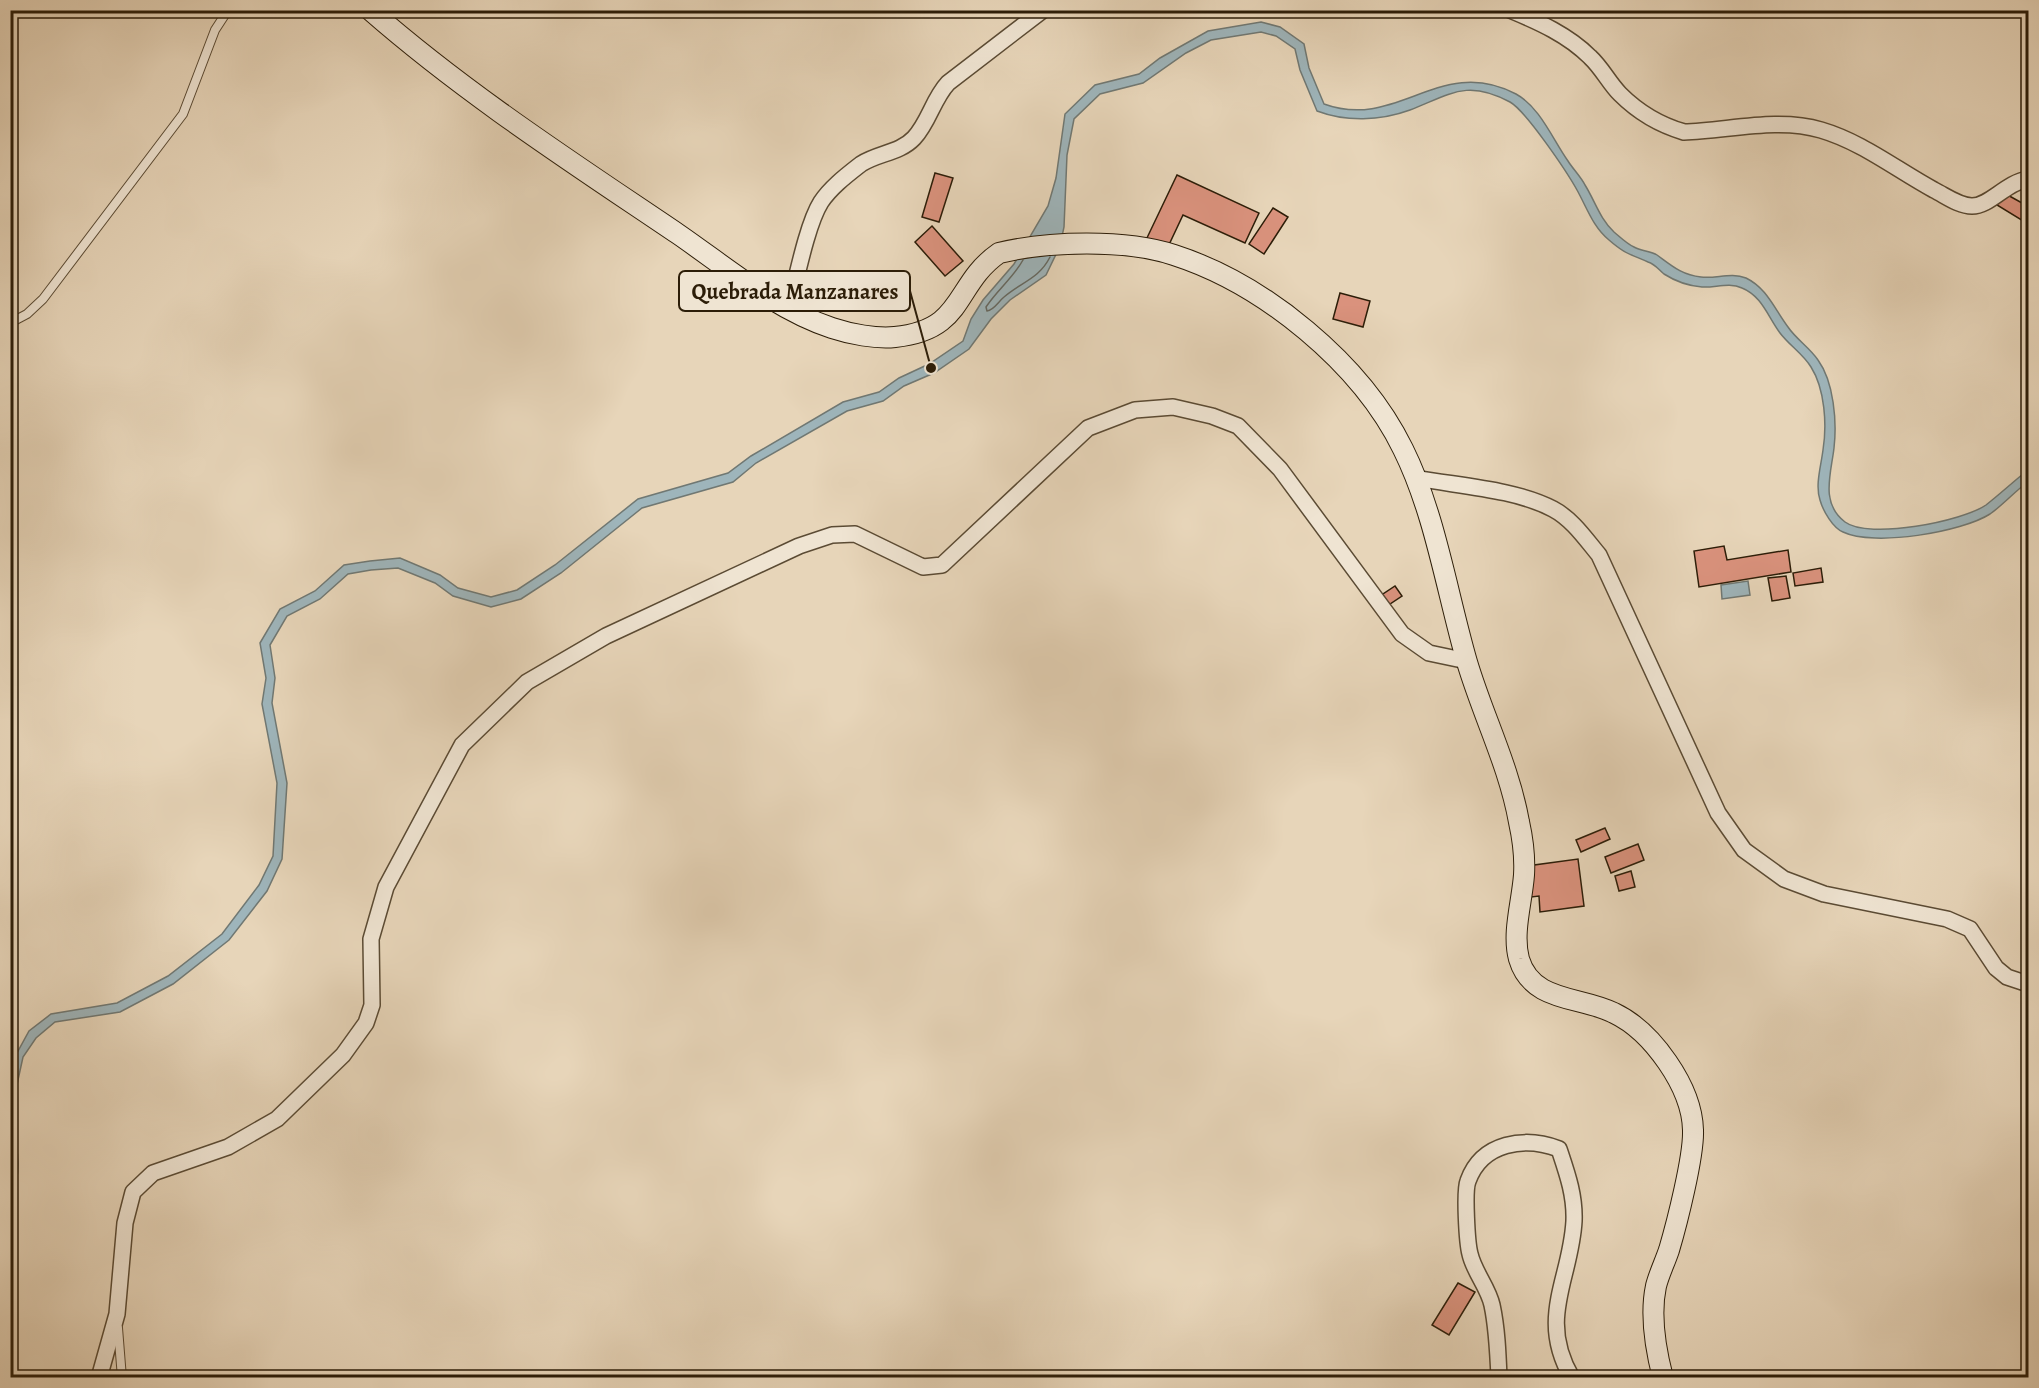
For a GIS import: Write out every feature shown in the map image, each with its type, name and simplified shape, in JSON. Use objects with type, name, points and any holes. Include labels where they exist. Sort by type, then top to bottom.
[{"type":"street","points":[[370,10],[519,127],[789,308],[832,328],[894,338],[918,333],[936,326],[950,315],[984,264],[999,253],[1108,242],[1173,255],[1264,298],[1309,332],[1354,376],[1402,446],[1416,478],[1467,662],[1484,713],[1502,752],[1515,798],[1523,841],[1524,870],[1517,929],[1520,960],[1530,979],[1543,992],[1615,1013],[1637,1028],[1666,1060],[1682,1087],[1693,1129],[1670,1247],[1655,1288],[1656,1335],[1663,1377]]},
{"type":"street","points":[[789,308],[812,224],[821,202],[841,179],[864,162],[903,147],[915,138],[939,93],[948,83],[1043,10]]},
{"type":"street","points":[[1510,10],[1545,25],[1590,57],[1619,93],[1634,106],[1669,128],[1684,132],[1791,125],[1820,129],[1855,143],[1929,187],[1970,206],[1983,205],[2015,181],[2028,179]]},
{"type":"street","points":[[99,1377],[117,1314],[125,1223],[133,1192],[153,1173],[228,1147],[277,1119],[343,1055],[366,1023],[372,1005],[371,939],[386,887],[462,745],[527,682],[606,636],[799,546],[832,535],[855,534],[923,567],[942,566],[1088,428],[1135,410],[1173,407],[1212,416],[1238,426],[1280,469],[1402,634],[1429,653],[1467,662]]},
{"type":"street","points":[[1416,478],[1526,498],[1554,509],[1578,528],[1599,555],[1718,813],[1744,850],[1784,879],[1824,894],[1947,919],[1970,929],[1996,968],[2007,977],[2028,984]]},
{"type":"street","points":[[1499,1377],[1491,1301],[1469,1253],[1467,1182],[1484,1155],[1507,1144],[1527,1141],[1542,1142],[1559,1149],[1573,1192],[1574,1222],[1556,1304],[1560,1356],[1572,1377]]},
{"type":"lane","points":[[10,323],[27,314],[43,299],[183,114],[215,30],[228,10]]},
{"type":"lane","points":[[117,1314],[122,1377]]},
{"type":"water","points":[[1261,22],[1280,27],[1304,44],[1309,68],[1324,104],[1350,110],[1375,108],[1464,82],[1489,84],[1516,94],[1539,115],[1583,182],[1605,221],[1629,244],[1655,254],[1694,276],[1740,276],[1760,287],[1791,331],[1818,360],[1828,379],[1835,426],[1830,497],[1832,506],[1845,522],[1857,527],[1894,529],[1938,522],[1958,517],[1986,505],[2028,470],[2028,482],[1990,514],[1960,527],[1896,538],[1857,536],[1843,532],[1829,519],[1821,504],[1818,488],[1824,440],[1824,407],[1816,376],[1808,362],[1784,337],[1760,302],[1749,292],[1732,285],[1702,287],[1682,283],[1664,274],[1650,263],[1624,251],[1603,235],[1594,223],[1572,181],[1546,143],[1526,117],[1510,102],[1482,91],[1470,90],[1448,94],[1399,114],[1363,119],[1328,115],[1317,111],[1300,70],[1295,49],[1276,36],[1261,32],[1211,40],[1186,53],[1143,83],[1100,94],[1074,119],[1067,155],[1064,227],[1060,246],[1046,275],[1010,300],[991,319],[969,349],[934,373],[904,386],[883,401],[847,411],[756,463],[733,482],[642,508],[561,573],[521,599],[491,607],[453,596],[435,583],[398,568],[348,574],[320,599],[287,616],[270,645],[275,678],[272,703],[287,783],[282,859],[267,891],[229,940],[173,984],[120,1012],[55,1022],[36,1038],[23,1057],[11,1112],[11,1064],[29,1031],[51,1014],[117,1003],[168,976],[222,934],[259,885],[273,856],[277,783],[262,704],[266,678],[260,643],[280,609],[315,591],[344,565],[400,558],[440,575],[458,588],[491,597],[517,590],[555,565],[638,499],[728,473],[751,456],[843,402],[879,392],[899,378],[929,364],[963,341],[971,319],[983,300],[1014,264],[1048,206],[1056,178],[1065,114],[1095,85],[1139,74],[1160,58],[1208,31]]},
{"type":"water","points":[[1748,581],[1750,595],[1722,599],[1721,585]]},
{"type":"water","points":[[10,1119],[17,1148],[18,1168],[11,1196]]},
{"type":"building","points":[[1408,10],[1436,10],[1435,17]]},
{"type":"building","points":[[935,173],[953,178],[939,222],[922,217]]},
{"type":"building","points":[[1177,175],[1259,213],[1245,243],[1183,215],[1166,251],[1145,242]]},
{"type":"building","points":[[2004,193],[2022,203],[2028,196],[2028,224],[1997,205]]},
{"type":"building","points":[[1273,208],[1288,217],[1264,254],[1249,244]]},
{"type":"building","points":[[932,226],[963,261],[945,276],[915,242]]},
{"type":"building","points":[[1340,293],[1370,301],[1363,327],[1333,319]]},
{"type":"building","points":[[1724,546],[1727,560],[1788,550],[1791,572],[1699,587],[1694,551]]},
{"type":"building","points":[[1821,568],[1823,582],[1795,586],[1793,573]]},
{"type":"building","points":[[1786,576],[1790,598],[1772,601],[1768,578]]},
{"type":"building","points":[[1395,586],[1402,596],[1387,606],[1380,596]]},
{"type":"building","points":[[1605,828],[1610,839],[1581,852],[1576,840]]},
{"type":"building","points":[[1638,844],[1644,860],[1611,873],[1605,857]]},
{"type":"building","points":[[1578,859],[1584,906],[1540,912],[1539,896],[1531,897],[1527,866]]},
{"type":"building","points":[[1631,871],[1635,887],[1619,891],[1615,876]]},
{"type":"building","points":[[1458,1283],[1475,1292],[1449,1335],[1432,1325]]},
{"type":"place","name":"Quebrada Manzanares","points":[[931,368]]}]
